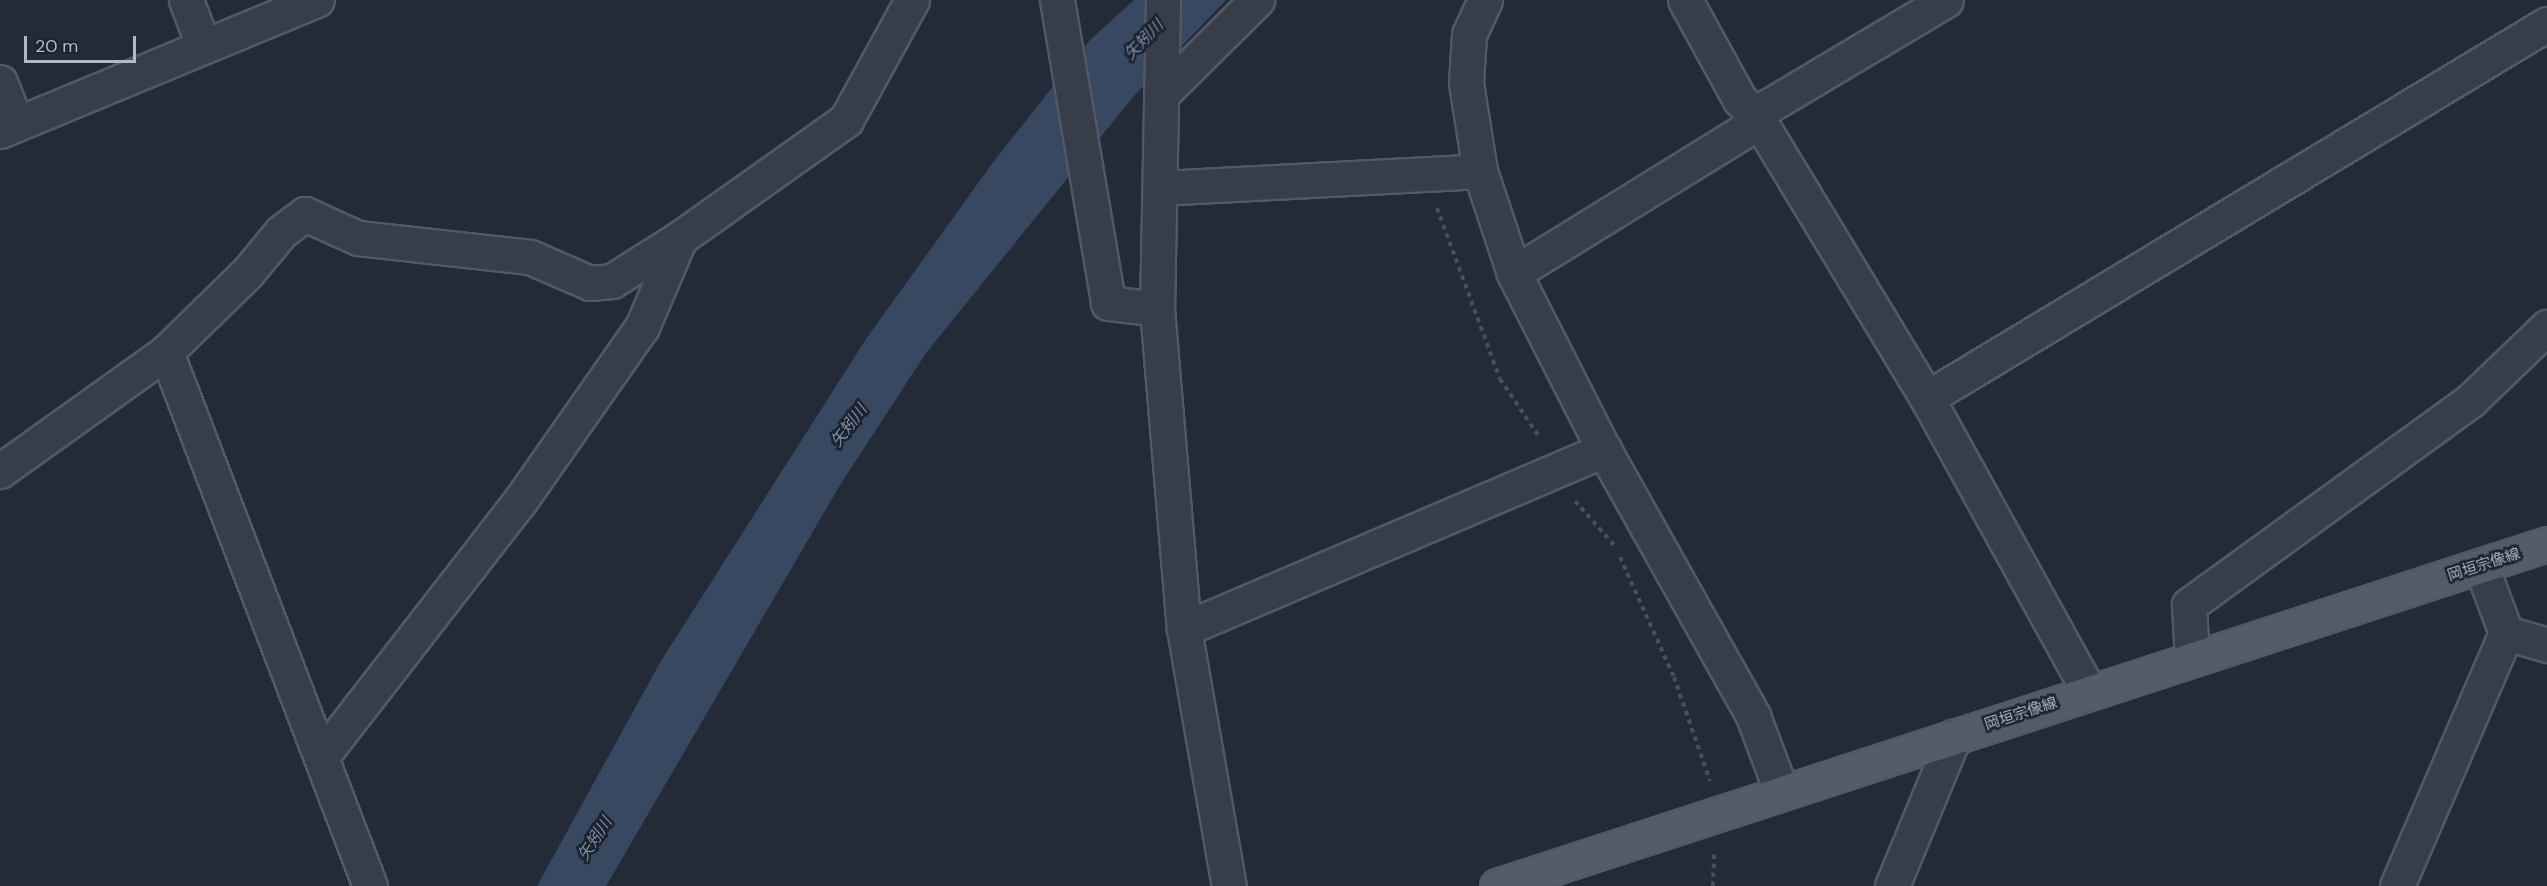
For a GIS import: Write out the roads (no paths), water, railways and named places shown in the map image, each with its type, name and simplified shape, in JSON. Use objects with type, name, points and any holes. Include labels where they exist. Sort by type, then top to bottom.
[{"type":"main road","name":"岡垣宗像線","points":[[1497,886],[2089,691],[2547,544]]},
{"type":"street","points":[[186,0],[203,45]]},
{"type":"street","points":[[0,82],[8,127],[317,0]]},
{"type":"street","points":[[0,471],[166,352],[281,232],[305,214],[358,238],[530,257],[590,284],[612,281],[680,238],[846,120],[912,0]]},
{"type":"street","points":[[1057,0],[1108,303],[1157,309]]},
{"type":"street","points":[[1163,0],[1157,309],[1184,629],[1229,886]]},
{"type":"street","points":[[1162,86],[1257,0]]},
{"type":"street","points":[[1485,0],[1469,35],[1466,83],[1480,171],[1514,273],[1604,450],[1753,716],[1782,793]]},
{"type":"street","points":[[1685,0],[1740,100],[1755,114],[1927,398],[2089,691]]},
{"type":"street","points":[[1514,273],[1744,131],[1755,114],[1946,0]]},
{"type":"street","points":[[1927,398],[2547,24]]},
{"type":"street","points":[[1160,188],[1480,171]]},
{"type":"street","points":[[322,756],[520,501],[642,327],[680,238]]},
{"type":"street","points":[[2192,659],[2189,605],[2470,401],[2547,327]]},
{"type":"street","points":[[166,352],[370,886]]},
{"type":"street","points":[[1184,629],[1604,450]]},
{"type":"street","points":[[2397,886],[2506,633],[2481,566]]},
{"type":"street","points":[[2506,633],[2547,645]]},
{"type":"street","points":[[1892,886],[1954,736]]},
{"type":"water","name":"矢矧川","points":[[1134,0],[1226,0],[1133,97],[926,353],[840,485],[606,886],[537,886],[661,661],[866,339],[994,161],[1089,41]]}]
